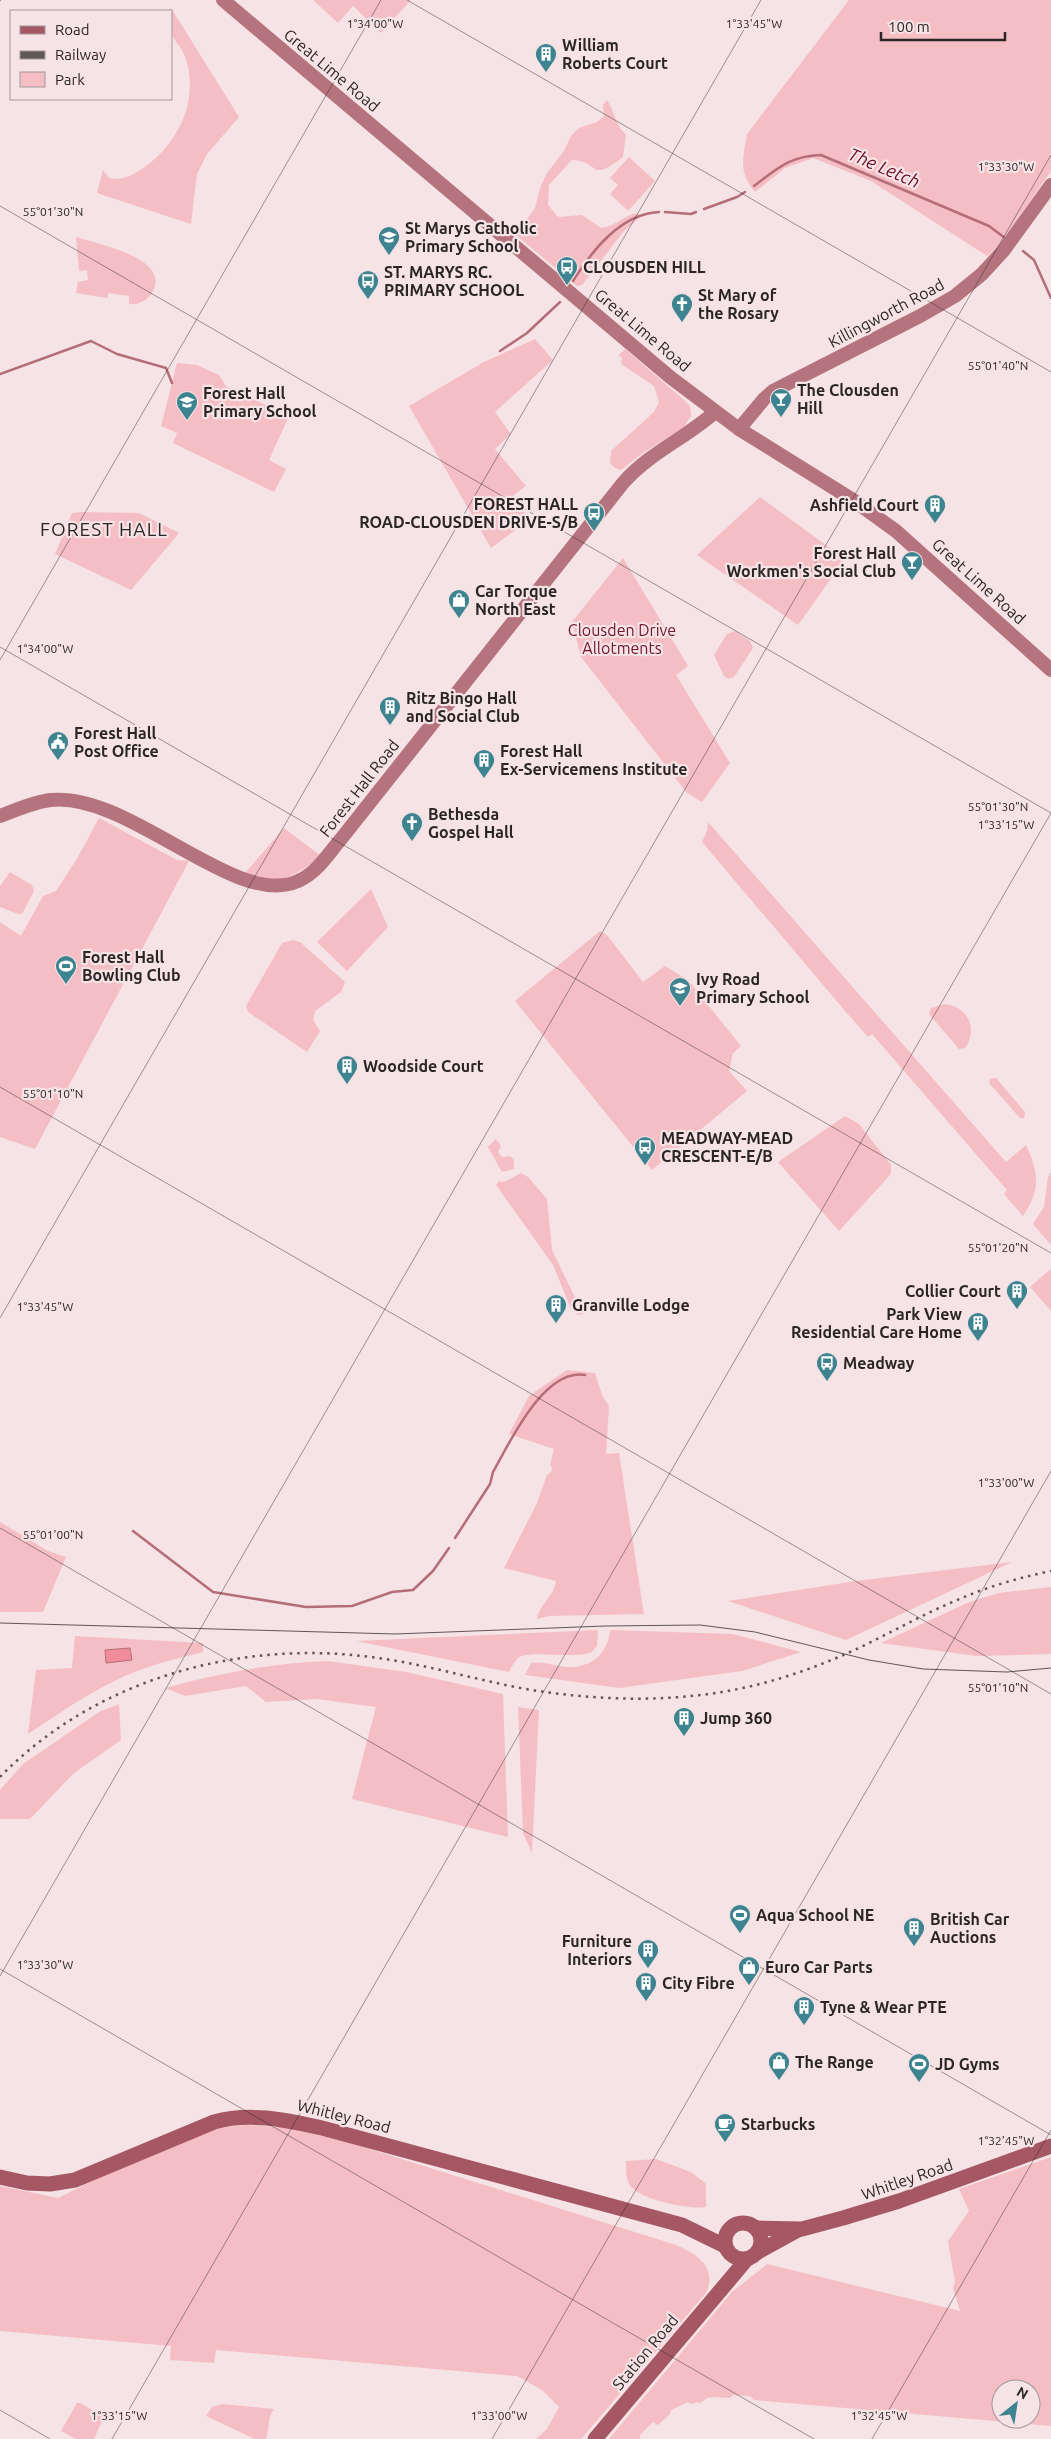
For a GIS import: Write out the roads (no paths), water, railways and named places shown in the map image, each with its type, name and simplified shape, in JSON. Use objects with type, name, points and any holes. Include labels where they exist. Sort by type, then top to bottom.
[{"type":"main road","name":"Great Lime Road","points":[[223,0],[715,412],[759,442],[853,500],[896,531],[1051,670]]},
{"type":"main road","name":"Killingworth Road","points":[[739,429],[768,395],[955,296],[982,274],[1009,245],[1051,185]]},
{"type":"main road","points":[[694,395],[697,413],[695,429]]},
{"type":"main road","points":[[755,410],[754,427],[759,442]]},
{"type":"main road","name":"Forest Hall Road","points":[[0,816],[38,803],[60,800],[76,802],[114,812],[247,882],[275,886],[302,879],[321,864],[623,483],[641,464],[695,429],[715,412]]},
{"type":"main road","name":"Whitley Road","points":[[0,2177],[42,2184],[75,2180],[214,2122],[235,2117],[262,2117],[322,2128],[682,2225],[731,2227]]},
{"type":"main road","name":"Whitley Road","points":[[753,2255],[802,2229],[872,2210],[1051,2146]]},
{"type":"main road","points":[[742,2223],[756,2228],[762,2238],[753,2255],[736,2258],[727,2249],[725,2236],[731,2227],[742,2223]]},
{"type":"main road","name":"Whitley Road","points":[[682,2225],[727,2249]]},
{"type":"main road","name":"Whitley Road","points":[[756,2228],[802,2229]]},
{"type":"main road","name":"Station Road","points":[[722,2288],[728,2268],[727,2249]]},
{"type":"main road","name":"Station Road","points":[[596,2439],[722,2288],[753,2255]]},
{"type":"waterway","name":"The Letch","points":[[754,186],[785,164],[801,158],[821,155],[989,226],[1005,238]]},
{"type":"waterway","name":"The Letch","points":[[704,209],[737,197],[745,192]]},
{"type":"waterway","name":"The Letch","points":[[573,281],[598,247],[620,227],[632,219],[645,214],[659,212]]},
{"type":"waterway","name":"The Letch","points":[[665,212],[691,214],[696,212]]},
{"type":"waterway","name":"The Letch","points":[[1023,251],[1034,260],[1051,298]]},
{"type":"waterway","name":"The Letch","points":[[500,351],[527,333],[560,302]]},
{"type":"waterway","name":"The Letch","points":[[0,374],[91,341],[117,354],[166,368],[172,383]]},
{"type":"waterway","points":[[455,1538],[490,1484],[493,1472],[530,1410],[542,1395],[556,1383],[570,1376],[585,1375]]},
{"type":"waterway","points":[[133,1531],[213,1592],[306,1607],[352,1606],[392,1592],[413,1590],[433,1571],[449,1548]]},
{"type":"tram line","points":[[0,1623],[395,1634],[605,1626],[700,1625],[755,1632],[869,1660],[923,1669],[1007,1672],[1051,1668]]},
{"type":"railway","points":[[0,1777],[39,1742],[82,1713],[129,1689],[178,1672],[229,1660],[281,1654],[333,1654],[404,1662],[519,1688],[561,1694],[630,1699],[699,1695],[749,1687],[803,1671],[845,1654],[978,1591],[1051,1571]]},
{"type":"place","name":"William Roberts Court","points":[[546,73]]},
{"type":"place","name":"St Marys Catholic Primary School","points":[[389,256]]},
{"type":"place","name":"CLOUSDEN HILL","points":[[567,286]]},
{"type":"place","name":"ST. MARYS RC. PRIMARY SCHOOL","points":[[368,300]]},
{"type":"place","name":"St Mary of the Rosary","points":[[682,323]]},
{"type":"place","name":"The Clousden Hill","points":[[781,418]]},
{"type":"place","name":"Forest Hall Primary School","points":[[187,421]]},
{"type":"place","name":"Ashfield Court","points":[[935,524]]},
{"type":"place","name":"FOREST HALL ROAD-CLOUSDEN DRIVE-S/B","points":[[594,532]]},
{"type":"place","name":"Forest Hall Workmen's Social Club","points":[[912,581]]},
{"type":"place","name":"Car Torque North East","points":[[459,619]]},
{"type":"place","name":"Ritz Bingo Hall and Social Club","points":[[390,726]]},
{"type":"place","name":"Forest Hall Post Office","points":[[58,761]]},
{"type":"place","name":"Forest Hall Ex-Servicemens Institute","points":[[484,779]]},
{"type":"place","name":"Bethesda Gospel Hall","points":[[412,842]]},
{"type":"place","name":"Forest Hall Bowling Club","points":[[66,985]]},
{"type":"place","name":"Ivy Road Primary School","points":[[680,1007]]},
{"type":"place","name":"Woodside Court","points":[[347,1085]]},
{"type":"place","name":"MEADWAY-MEAD CRESCENT-E/B","points":[[645,1166]]},
{"type":"place","name":"Collier Court","points":[[1017,1310]]},
{"type":"place","name":"Granville Lodge","points":[[556,1324]]},
{"type":"place","name":"Park View Residential Care Home","points":[[978,1342]]},
{"type":"place","name":"Meadway","points":[[827,1382]]},
{"type":"place","name":"Jump 360","points":[[684,1737]]},
{"type":"place","name":"Aqua School NE","points":[[740,1934]]},
{"type":"place","name":"British Car Auctions","points":[[914,1947]]},
{"type":"place","name":"Furniture Interiors","points":[[648,1969]]},
{"type":"place","name":"Euro Car Parts","points":[[749,1986]]},
{"type":"place","name":"City Fibre","points":[[646,2002]]},
{"type":"place","name":"Tyne & Wear PTE","points":[[804,2026]]},
{"type":"place","name":"The Range","points":[[779,2081]]},
{"type":"place","name":"JD Gyms","points":[[919,2083]]},
{"type":"place","name":"Starbucks","points":[[725,2143]]},
{"type":"district","name":"FOREST HALL","points":[[104,529]]},
{"type":"park label","name":"Clousden Drive Allotments","points":[[622,639]]}]
